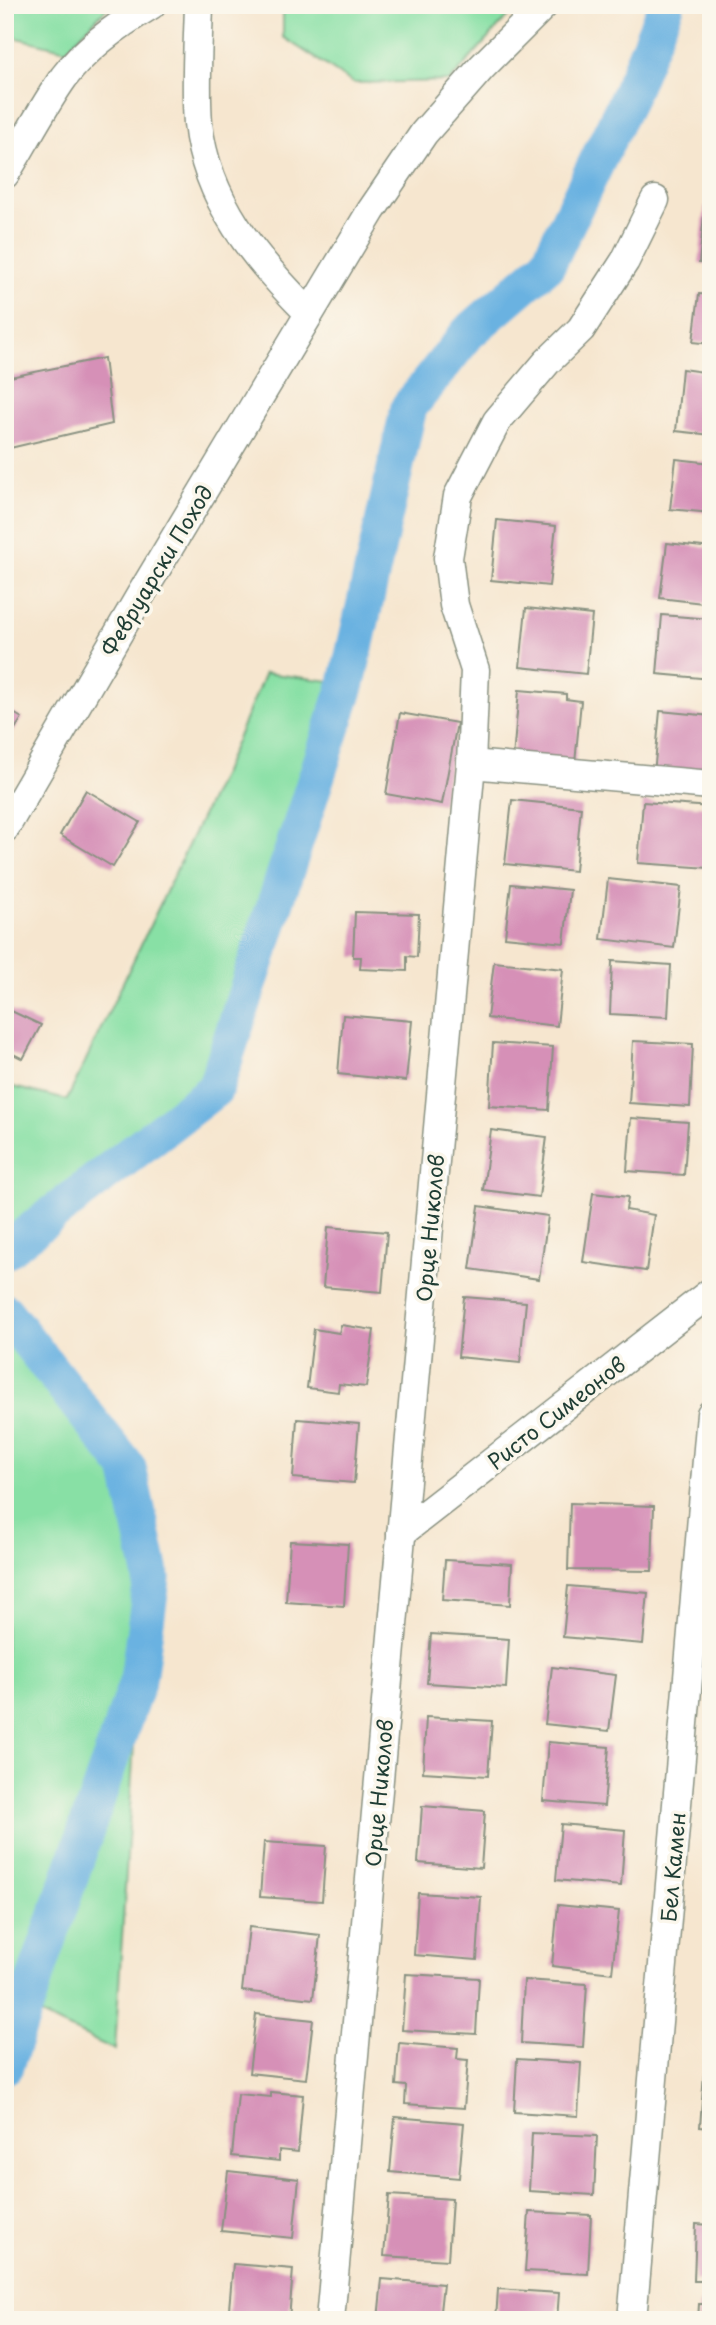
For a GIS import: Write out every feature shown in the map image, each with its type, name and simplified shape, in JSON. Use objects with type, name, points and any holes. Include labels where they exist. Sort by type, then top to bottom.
[{"type":"street","points":[[5,174],[65,76],[99,41],[151,5]]},
{"type":"street","points":[[199,5],[198,122],[211,180],[230,218],[254,255],[309,313]]},
{"type":"street","name":"Февруарски Поход","points":[[5,828],[371,211],[424,133],[482,67],[544,5]]},
{"type":"street","name":"Орце Николов","points":[[330,2320],[471,764],[475,670],[454,605],[448,558],[458,496],[497,421],[547,362],[581,329],[625,261],[655,200]]},
{"type":"street","points":[[471,764],[711,785]]},
{"type":"street","name":"Ристо Симеонов","points":[[401,1533],[711,1292]]},
{"type":"street","name":"Бел Камен","points":[[632,2320],[711,1414]]},
{"type":"green space","points":[[5,5],[110,5],[66,50],[5,35]]},
{"type":"green space","points":[[283,5],[518,5],[450,81],[353,83],[283,37]]},
{"type":"green space","points":[[265,673],[347,683],[227,1081],[5,1251],[5,1085],[67,1100],[223,772]]},
{"type":"green space","points":[[5,1312],[128,1468],[152,1578],[138,1679],[115,2050],[5,1998]]},
{"type":"building","points":[[705,206],[711,207],[711,264],[699,263]]},
{"type":"building","points":[[699,294],[711,295],[711,344],[693,342]]},
{"type":"building","points":[[104,358],[112,424],[6,449],[5,378]]},
{"type":"building","points":[[682,369],[711,373],[711,435],[676,431]]},
{"type":"building","points":[[676,459],[711,463],[711,513],[670,509]]},
{"type":"building","points":[[497,520],[556,526],[549,586],[491,580]]},
{"type":"building","points":[[667,543],[711,548],[711,604],[660,598]]},
{"type":"building","points":[[526,608],[592,615],[586,674],[520,667]]},
{"type":"building","points":[[662,615],[711,619],[711,679],[657,674]]},
{"type":"building","points":[[519,690],[566,694],[566,699],[581,701],[575,763],[513,758]]},
{"type":"building","points":[[5,708],[22,718],[5,744]]},
{"type":"building","points":[[660,711],[711,716],[711,779],[654,774]]},
{"type":"building","points":[[400,713],[457,723],[442,804],[386,794]]},
{"type":"building","points":[[86,790],[140,822],[113,867],[60,835]]},
{"type":"building","points":[[512,800],[581,807],[575,871],[505,864]]},
{"type":"building","points":[[643,802],[711,807],[709,868],[638,863]]},
{"type":"building","points":[[608,879],[681,887],[674,948],[601,939]]},
{"type":"building","points":[[511,884],[570,890],[564,943],[505,937]]},
{"type":"building","points":[[355,912],[419,914],[417,957],[407,956],[407,971],[360,969],[361,957],[353,957]]},
{"type":"building","points":[[612,961],[671,965],[668,1017],[610,1014]]},
{"type":"building","points":[[494,962],[563,969],[557,1026],[487,1018]]},
{"type":"building","points":[[5,1008],[41,1025],[23,1059],[5,1050]]},
{"type":"building","points":[[343,1015],[412,1021],[406,1081],[338,1074]]},
{"type":"building","points":[[633,1041],[693,1044],[690,1107],[629,1103]]},
{"type":"building","points":[[493,1043],[553,1047],[549,1110],[489,1106]]},
{"type":"building","points":[[631,1118],[688,1122],[684,1175],[627,1171]]},
{"type":"building","points":[[491,1130],[547,1137],[539,1197],[483,1190]]},
{"type":"building","points":[[593,1193],[628,1197],[626,1210],[654,1215],[646,1271],[583,1262]]},
{"type":"building","points":[[479,1206],[548,1216],[539,1279],[470,1269]]},
{"type":"building","points":[[328,1227],[387,1232],[382,1292],[323,1287]]},
{"type":"building","points":[[464,1297],[526,1302],[520,1363],[458,1357]]},
{"type":"building","points":[[341,1325],[374,1330],[366,1387],[339,1384],[338,1392],[307,1388],[314,1329],[339,1333]]},
{"type":"building","points":[[297,1419],[359,1424],[354,1483],[293,1478]]},
{"type":"building","points":[[570,1503],[654,1506],[652,1571],[568,1570]]},
{"type":"building","points":[[290,1541],[348,1544],[344,1606],[286,1602]]},
{"type":"building","points":[[445,1560],[512,1564],[510,1605],[442,1600]]},
{"type":"building","points":[[568,1586],[648,1593],[643,1644],[563,1637]]},
{"type":"building","points":[[431,1634],[509,1639],[506,1688],[427,1683]]},
{"type":"building","points":[[552,1667],[616,1675],[609,1731],[545,1724]]},
{"type":"building","points":[[426,1717],[492,1721],[488,1776],[423,1772]]},
{"type":"building","points":[[548,1742],[609,1747],[604,1806],[543,1801]]},
{"type":"building","points":[[422,1806],[485,1811],[481,1868],[418,1863]]},
{"type":"building","points":[[561,1824],[625,1830],[621,1886],[556,1880]]},
{"type":"building","points":[[264,1842],[326,1846],[322,1901],[260,1897]]},
{"type":"building","points":[[418,1893],[481,1897],[477,1960],[414,1955]]},
{"type":"building","points":[[558,1905],[619,1911],[612,1973],[552,1966]]},
{"type":"building","points":[[249,1927],[320,1935],[313,1999],[242,1991]]},
{"type":"building","points":[[406,1974],[479,1978],[476,2034],[402,2030]]},
{"type":"building","points":[[524,1980],[587,1984],[583,2047],[521,2043]]},
{"type":"building","points":[[256,2014],[313,2020],[306,2079],[249,2073]]},
{"type":"building","points":[[399,2043],[458,2048],[457,2059],[468,2060],[464,2108],[405,2104],[406,2086],[396,2085]]},
{"type":"building","points":[[517,2059],[581,2063],[578,2116],[514,2112]]},
{"type":"building","points":[[704,2073],[711,2074],[711,2128],[700,2127]]},
{"type":"building","points":[[271,2092],[303,2095],[298,2152],[279,2150],[279,2161],[232,2156],[238,2094],[271,2097]]},
{"type":"building","points":[[395,2117],[464,2123],[459,2178],[390,2172]]},
{"type":"building","points":[[532,2133],[597,2136],[594,2195],[529,2191]]},
{"type":"building","points":[[228,2171],[299,2179],[293,2238],[221,2231]]},
{"type":"building","points":[[389,2195],[452,2199],[448,2260],[384,2256]]},
{"type":"building","points":[[529,2212],[591,2215],[588,2274],[525,2271]]},
{"type":"building","points":[[696,2224],[711,2225],[711,2281],[694,2281]]},
{"type":"building","points":[[233,2264],[293,2269],[289,2320],[228,2320]]},
{"type":"building","points":[[382,2279],[443,2284],[439,2320],[378,2320]]},
{"type":"building","points":[[498,2289],[559,2293],[557,2320],[496,2320]]},
{"type":"building","points":[[699,2304],[711,2304],[711,2320],[698,2320]]},
{"type":"waterway","points":[[5,1251],[215,1089],[347,683],[409,407],[468,333],[547,265],[631,91],[666,5]]},
{"type":"waterway","points":[[5,1312],[128,1468],[152,1578],[138,1679],[5,2066]]}]
